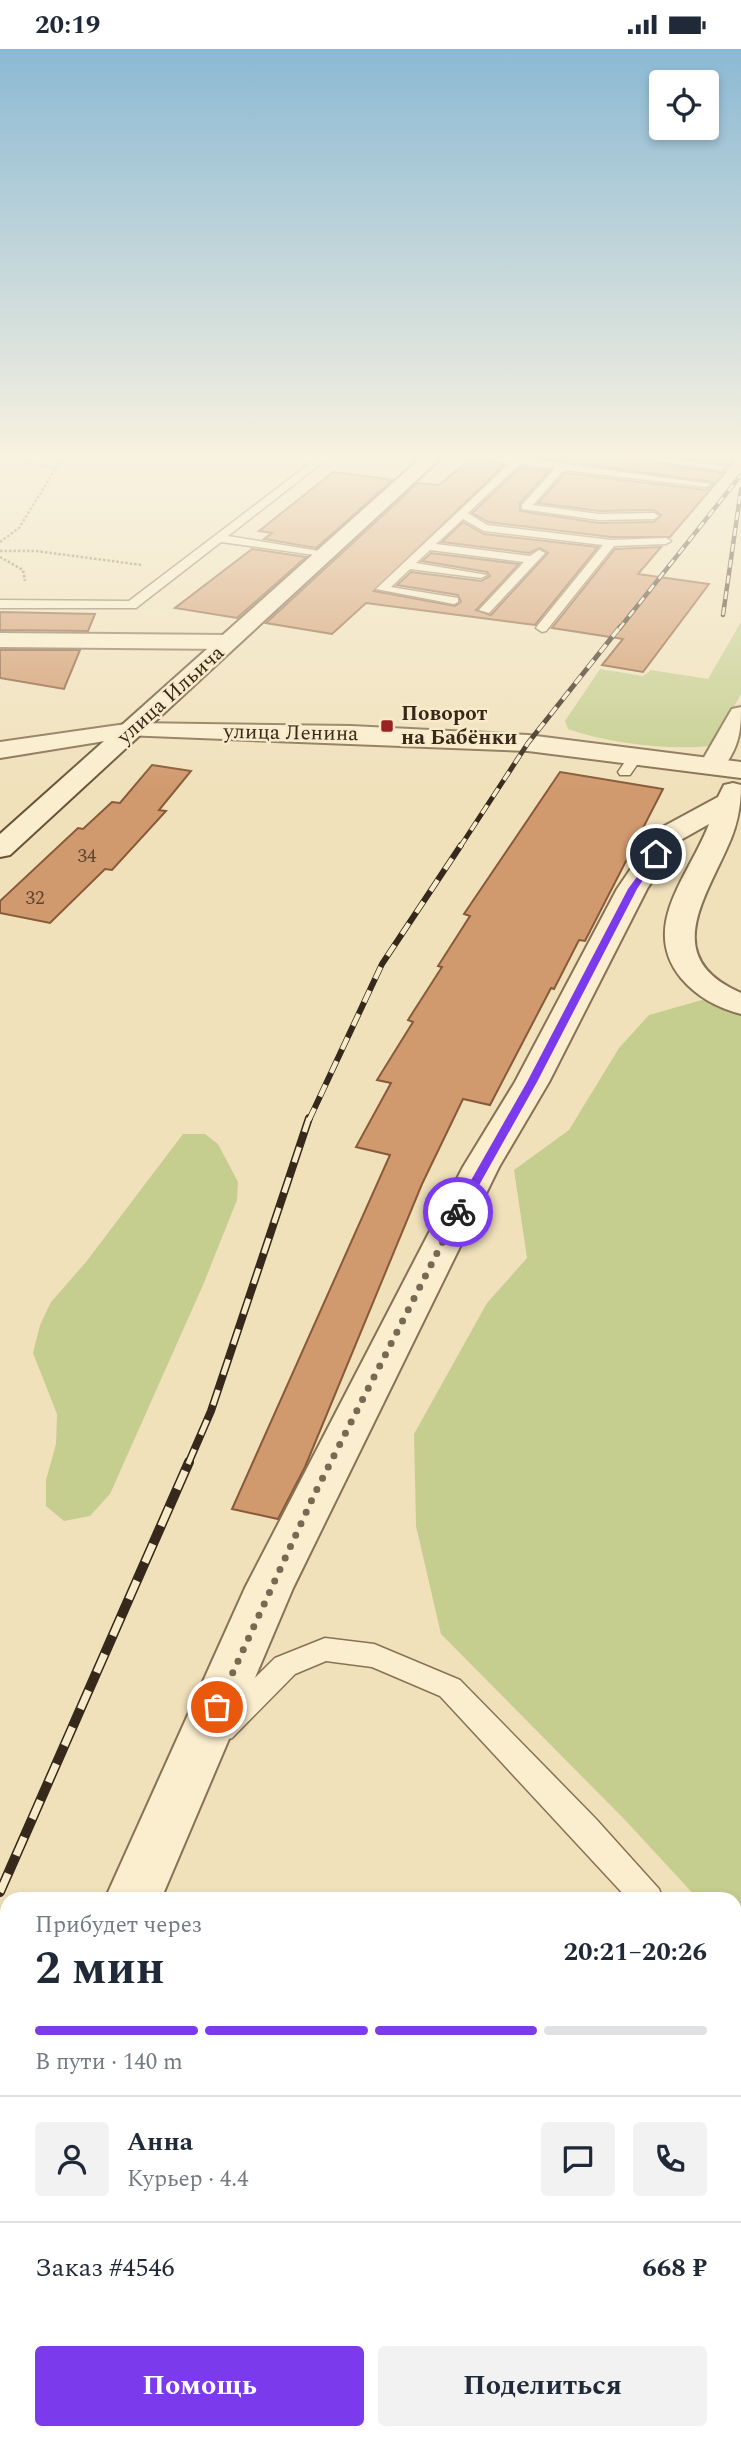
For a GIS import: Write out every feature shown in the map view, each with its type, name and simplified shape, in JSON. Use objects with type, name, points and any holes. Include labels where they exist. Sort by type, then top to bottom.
[{"type":"street","name":"улица Ильича","points":[[0,849],[312,566]]},
{"type":"street","points":[[0,640],[229,642]]},
{"type":"street","points":[[712,766],[741,714]]},
{"type":"street","name":"улица Ленина","points":[[0,750],[133,730],[378,735],[528,743],[630,764],[712,766],[735,785]]},
{"type":"street","points":[[735,785],[714,846],[683,907],[677,940],[691,972],[716,996],[741,1004]]},
{"type":"street","points":[[136,1892],[269,1588],[481,1167],[532,1082],[632,889],[667,836],[735,785]]},
{"type":"lane","points":[[0,604],[132,605],[181,566]]},
{"type":"lane","points":[[406,566],[382,589],[454,600]]},
{"type":"lane","points":[[419,566],[481,575]]},
{"type":"lane","points":[[485,610],[527,566]]},
{"type":"lane","points":[[541,628],[592,566]]},
{"type":"lane","points":[[196,1755],[285,1666],[325,1649],[374,1656],[450,1688],[586,1829],[642,1892]]},
{"type":"path","points":[[17,566],[23,570],[27,591],[23,604]]},
{"type":"green space","points":[[741,622],[741,694],[713,746],[639,745],[602,739],[568,729],[565,721],[600,669],[643,676],[651,670],[708,679]]},
{"type":"green space","points":[[716,996],[741,1004],[741,1892],[692,1892],[626,1821],[441,1634],[416,1526],[414,1434],[487,1303],[527,1258],[514,1170],[569,1130],[619,1048],[649,1015]]},
{"type":"green space","points":[[183,1134],[205,1134],[218,1144],[238,1182],[237,1200],[203,1285],[110,1494],[90,1516],[64,1521],[46,1506],[46,1480],[56,1444],[57,1414],[33,1353],[40,1325],[51,1302],[86,1262]]},
{"type":"building","points":[[229,566],[295,566],[237,618],[175,608]]},
{"type":"building","points":[[327,566],[399,566],[374,591],[455,606],[461,602],[458,595],[397,585],[411,572],[481,581],[490,576],[487,572],[454,566],[517,566],[476,610],[491,615],[536,566],[582,566],[535,625],[366,603],[332,634],[266,623]]},
{"type":"building","points":[[601,566],[644,566],[638,574],[709,584],[643,672],[602,665],[623,639],[552,628]]},
{"type":"building","points":[[0,612],[95,614],[88,631],[0,630]]},
{"type":"building","points":[[0,650],[80,650],[64,689],[0,678]]},
{"type":"building","points":[[152,765],[191,771],[159,810],[166,811],[112,870],[105,869],[50,923],[0,913],[0,901],[78,828],[83,829],[112,802],[120,803]]},
{"type":"building","points":[[560,772],[663,789],[585,941],[579,940],[554,989],[551,988],[490,1105],[463,1099],[422,1184],[305,1467],[278,1519],[232,1509],[390,1155],[356,1147],[391,1083],[377,1080],[413,1022],[408,1020],[442,967],[438,966],[470,916],[464,914]]},
{"type":"railway","points":[[619,629],[669,566]]},
{"type":"railway","points":[[723,615],[730,566]]},
{"type":"railway","points":[[460,847],[528,743],[620,627]]},
{"type":"railway","points":[[309,1120],[382,964],[461,845]]},
{"type":"railway","points":[[188,1464],[211,1411],[309,1118]]},
{"type":"railway","points":[[0,1892],[189,1462]]},
{"type":"way so far","points":[[217,1707],[269,1588],[315,1493],[458,1212]]},
{"type":"place","name":"Поворот на Бабёнки","points":[[387,726]]},
{"type":"route","points":[[458,1212],[481,1167],[532,1082],[632,889],[656,854]]}]
